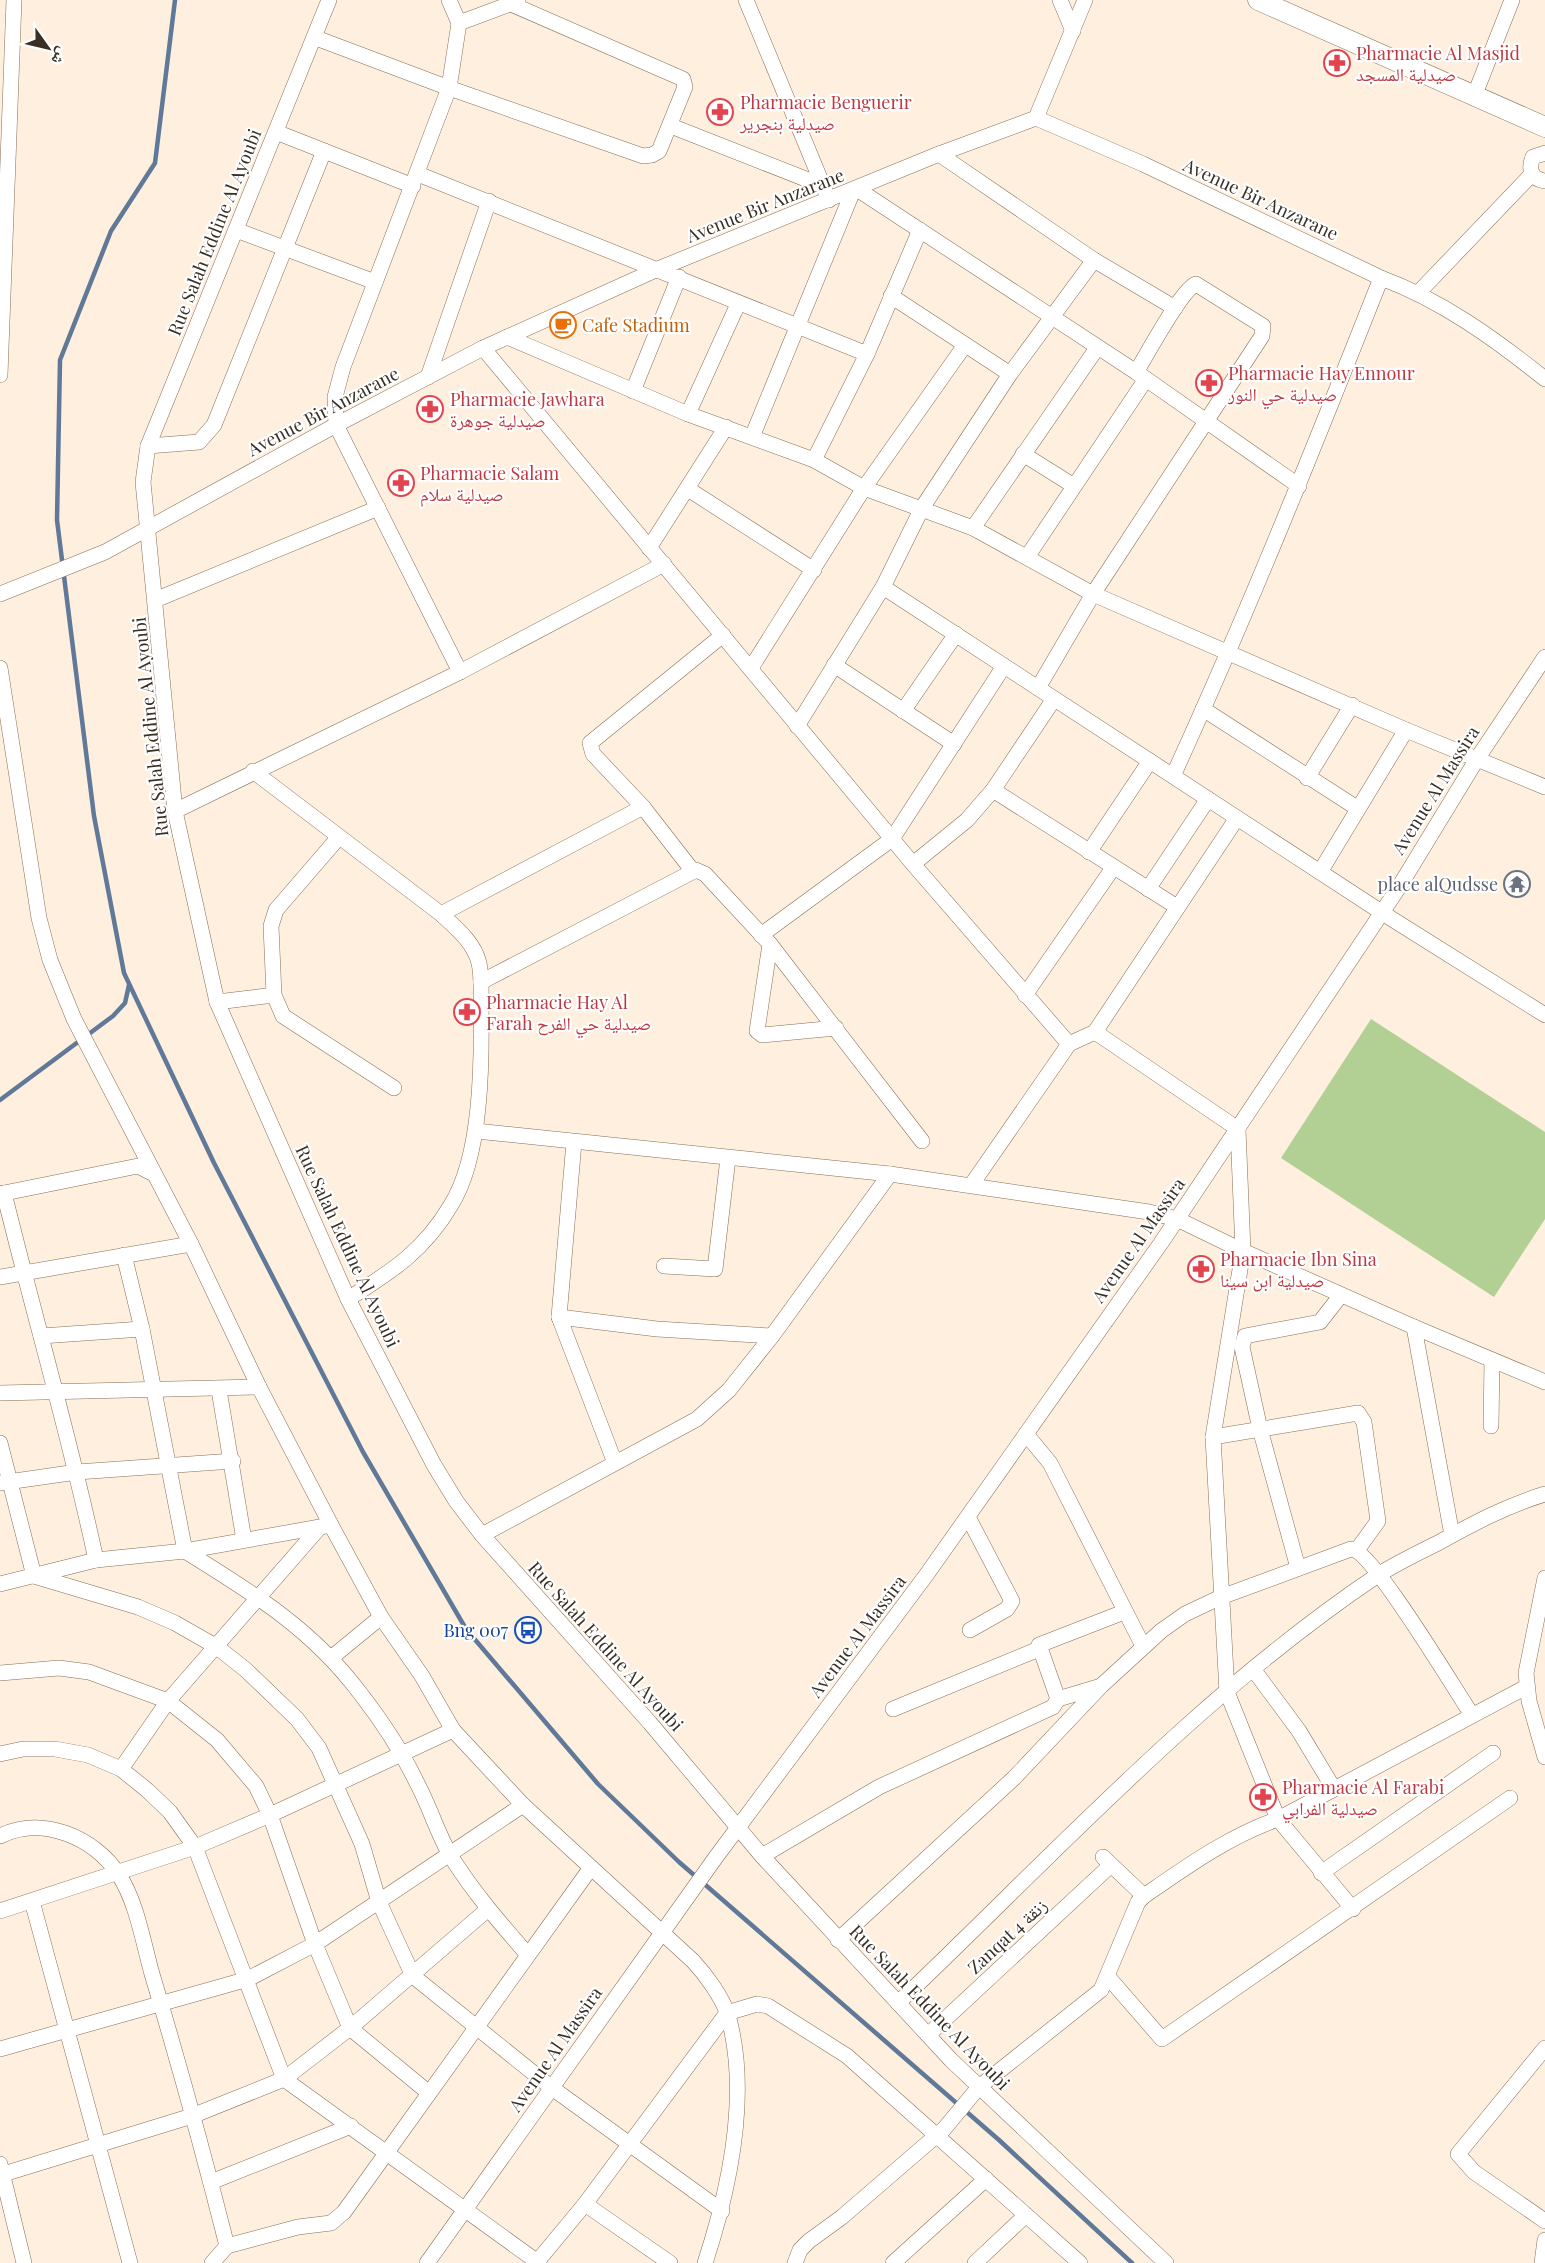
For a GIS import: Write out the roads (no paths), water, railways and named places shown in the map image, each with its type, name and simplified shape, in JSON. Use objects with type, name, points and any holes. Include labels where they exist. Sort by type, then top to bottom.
[{"type":"main road","points":[[1258,0],[1475,94],[1545,127]]},
{"type":"street","points":[[0,375],[14,0]]},
{"type":"street","name":"Rue Salah Eddine Al Ayoubi","points":[[329,0],[316,38],[148,446],[143,482],[175,810],[217,1002],[348,1299],[434,1465],[456,1501],[482,1535],[650,1723],[762,1856],[928,2035],[974,2093],[1166,2263]]},
{"type":"street","points":[[746,0],[829,200]]},
{"type":"street","points":[[1060,0],[1073,31]]},
{"type":"street","points":[[1036,118],[1085,0]]},
{"type":"street","points":[[1475,94],[1512,0]]},
{"type":"street","points":[[447,1],[459,23],[450,88],[375,282],[343,368],[335,397],[336,425],[460,672]]},
{"type":"street","points":[[316,38],[643,156],[659,151],[685,87],[683,79],[515,2],[459,23]]},
{"type":"street","name":"Avenue Bir Anzarane","points":[[0,594],[105,552],[336,425],[483,348],[658,269],[939,154],[1036,118],[1143,164],[1381,278],[1419,292],[1516,356],[1545,379]]},
{"type":"street","points":[[670,126],[821,185]]},
{"type":"street","points":[[276,132],[416,180],[489,201],[679,277],[738,304],[796,324],[867,354]]},
{"type":"street","points":[[148,446],[199,442],[214,425],[324,150]]},
{"type":"street","points":[[1419,292],[1538,178],[1530,166],[1533,157],[1545,153]]},
{"type":"street","points":[[939,154],[1094,260],[1175,308]]},
{"type":"street","points":[[752,437],[796,324],[855,190],[1141,375],[1299,486]]},
{"type":"street","points":[[428,377],[489,201]]},
{"type":"street","points":[[236,230],[287,247],[375,282]]},
{"type":"street","points":[[814,460],[867,354],[920,230]]},
{"type":"street","points":[[797,726],[882,587],[922,508],[1010,374],[1094,260]]},
{"type":"street","points":[[633,391],[679,277]]},
{"type":"street","points":[[1173,776],[1229,652],[1299,486],[1381,278]]},
{"type":"street","points":[[1027,557],[1074,486],[1141,375],[1175,308],[1190,286],[1196,284],[1263,326],[1262,336],[1209,422],[1093,594],[1038,688]]},
{"type":"street","points":[[891,296],[1010,374]]},
{"type":"street","points":[[688,414],[738,304]]},
{"type":"street","points":[[507,337],[688,414],[814,460],[864,488],[973,528],[1093,594],[1545,788]]},
{"type":"street","points":[[751,668],[864,488],[965,345]]},
{"type":"street","points":[[483,348],[797,726],[1069,1044]]},
{"type":"street","points":[[973,528],[1097,348]]},
{"type":"street","points":[[649,548],[726,427]]},
{"type":"street","points":[[1023,454],[1074,486]]},
{"type":"street","points":[[688,489],[814,570]]},
{"type":"street","points":[[155,600],[378,508]]},
{"type":"street","points":[[175,810],[460,672],[664,564]]},
{"type":"street","points":[[882,587],[1381,912],[1545,1015]]},
{"type":"street","points":[[903,711],[956,634]]},
{"type":"street","points":[[723,635],[590,743],[591,751],[643,807],[692,870],[705,874],[765,939],[922,1141]]},
{"type":"street","name":"Avenue Al Massira","points":[[427,2263],[686,1898],[968,1517],[1176,1219],[1381,912],[1477,759],[1545,657]]},
{"type":"street","points":[[834,665],[954,744]]},
{"type":"street","points":[[836,1028],[762,1035],[757,1031],[765,939],[892,838],[1004,666]]},
{"type":"street","points":[[0,668],[39,918],[50,960],[74,1019],[191,1244],[325,1527],[381,1617],[422,1676],[453,1730],[523,1805],[703,1973],[727,2013],[736,2064],[732,2161],[722,2211],[705,2263]]},
{"type":"street","points":[[914,864],[967,820],[993,790],[1054,699]]},
{"type":"street","points":[[1307,778],[1352,705]]},
{"type":"street","points":[[1203,709],[1307,778],[1357,808]]},
{"type":"street","points":[[1320,872],[1406,730]]},
{"type":"street","points":[[1089,852],[1150,761]]},
{"type":"street","points":[[253,771],[441,914],[474,949],[479,964],[482,1034],[476,1131],[453,1203],[433,1232],[403,1264],[348,1299]]},
{"type":"street","points":[[993,790],[1177,907]]},
{"type":"street","points":[[1148,889],[1208,799]]},
{"type":"street","points":[[441,914],[643,807]]},
{"type":"street","points":[[972,1184],[1069,1044],[1095,1032],[1238,818]]},
{"type":"street","points":[[339,837],[276,910],[271,926],[274,995],[283,1016],[394,1088]]},
{"type":"street","points":[[1026,995],[1113,868]]},
{"type":"street","points":[[481,982],[692,870]]},
{"type":"street","points":[[217,1002],[274,995]]},
{"type":"street","points":[[1095,1032],[1238,1129],[1243,1251],[1214,1437],[1227,1692],[1278,1819],[1353,1909]]},
{"type":"street","points":[[476,1131],[972,1184],[1110,1205],[1176,1219],[1341,1295],[1545,1382]]},
{"type":"street","points":[[574,1142],[559,1317],[615,1463]]},
{"type":"street","points":[[664,1266],[715,1269],[728,1158]]},
{"type":"street","points":[[96,1560],[77,1472],[54,1394],[41,1336],[2,1194],[138,1166],[153,1173]]},
{"type":"street","points":[[482,1535],[697,1419],[716,1405],[772,1336],[890,1174]]},
{"type":"street","points":[[0,1277],[191,1244]]},
{"type":"street","points":[[124,1256],[142,1329],[167,1465],[186,1551],[261,1598],[309,1635],[331,1658],[360,1693],[402,1755],[417,1781],[450,1854],[487,1910],[528,1955]]},
{"type":"street","points":[[1298,1568],[1260,1429],[1242,1347],[1245,1336],[1320,1322],[1341,1295]]},
{"type":"street","points":[[559,1317],[657,1329],[772,1336]]},
{"type":"street","points":[[1414,1327],[1452,1535]]},
{"type":"street","points":[[41,1336],[142,1329]]},
{"type":"street","points":[[1491,1426],[1492,1360]]},
{"type":"street","points":[[0,1393],[54,1394],[259,1387]]},
{"type":"street","points":[[219,1390],[233,1461],[244,1540]]},
{"type":"street","points":[[1214,1437],[1358,1413],[1365,1422],[1378,1521],[1357,1550]]},
{"type":"street","points":[[1026,1434],[1050,1463],[1143,1646]]},
{"type":"street","points":[[0,1443],[5,1482],[34,1576]]},
{"type":"street","points":[[5,1482],[77,1472],[233,1461]]},
{"type":"street","points":[[898,2003],[1091,1814],[1187,1725],[1254,1669],[1380,1574],[1508,1505],[1545,1494]]},
{"type":"street","points":[[968,1517],[1012,1601],[1007,1609],[970,1630]]},
{"type":"street","points":[[0,1584],[96,1560],[186,1551],[325,1527]]},
{"type":"street","points":[[121,1769],[168,1701],[325,1527]]},
{"type":"street","points":[[838,1940],[1014,1778],[1101,1686],[1143,1646],[1185,1614],[1221,1597],[1351,1549],[1357,1550],[1380,1574],[1472,1715]]},
{"type":"street","points":[[34,1576],[138,1607],[217,1647],[246,1670],[297,1719],[319,1748],[337,1783],[362,1844],[379,1902],[413,1976],[552,2088],[722,2211]]},
{"type":"street","points":[[1545,1578],[1539,1644],[1526,1687],[1542,1739],[1545,1757]]},
{"type":"street","points":[[1058,1699],[1039,1649],[1040,1644],[1124,1612]]},
{"type":"street","points":[[331,1658],[381,1617]]},
{"type":"street","points":[[893,1709],[1039,1649]]},
{"type":"street","points":[[0,1673],[59,1668],[89,1672],[168,1701],[217,1740],[256,1786],[270,1815],[315,1944],[350,2028],[429,2093]]},
{"type":"street","points":[[1254,1669],[1299,1731],[1334,1789]]},
{"type":"street","points":[[762,1856],[879,1787],[1053,1707],[1058,1699],[1101,1686]]},
{"type":"street","points":[[795,2263],[800,2250],[809,2241],[842,2217],[941,2132],[974,2093],[1101,1990],[1109,1978],[1138,1902],[1144,1896],[1216,1849],[1255,1827],[1278,1819],[1526,1687]]},
{"type":"street","points":[[0,1911],[195,1847],[270,1815],[453,1730]]},
{"type":"street","points":[[0,1754],[23,1749],[55,1749],[88,1755],[121,1769],[170,1812],[195,1847],[248,1979],[284,2079],[537,2263],[585,2204],[727,2013],[757,2004],[768,2006],[847,2056],[941,2132],[986,2179],[1080,2263]]},
{"type":"street","points":[[1321,1873],[1493,1753]]},
{"type":"street","points":[[1109,1978],[1162,2039],[1353,1909],[1510,1798]]},
{"type":"street","points":[[0,2049],[248,1979],[315,1944],[523,1805]]},
{"type":"street","points":[[0,1836],[15,1828],[43,1827],[72,1835],[96,1852],[118,1874],[129,1894],[162,2005],[227,2246]]},
{"type":"street","name":"Zanqat 4 زنقة","points":[[928,2035],[1107,1861],[1144,1896]]},
{"type":"street","points":[[212,2263],[227,2246],[298,2227],[331,2223],[344,2212],[590,1869]]},
{"type":"street","points":[[32,1901],[68,2030],[96,2145],[130,2263]]},
{"type":"street","points":[[20,2262],[1,2172],[192,2116],[284,2079],[413,1976],[487,1910]]},
{"type":"street","points":[[1545,2048],[1458,2154],[1474,2172],[1545,2221]]},
{"type":"street","points":[[211,2182],[351,2126]]},
{"type":"street","points":[[893,2263],[986,2179]]},
{"type":"street","points":[[585,2204],[670,2263]]},
{"type":"street","points":[[975,2263],[1026,2215]]},
{"type":"street","points":[[1542,2263],[1545,2240]]},
{"type":"waterway","points":[[175,0],[155,163],[111,231],[60,360],[57,520],[94,816],[124,973],[214,1163],[363,1452],[466,1629],[598,1784],[679,1862],[999,2140],[1132,2263]]},
{"type":"waterway","points":[[0,1100],[113,1016],[125,1003],[129,985]]},
{"type":"place","name":"Pharmacie Al Masjid صيدلية المسجد","points":[[1337,63]]},
{"type":"place","name":"Pharmacie Benguerir صيدلية بنجرير","points":[[720,112]]},
{"type":"place","name":"Cafe Stadium","points":[[563,325]]},
{"type":"place","name":"Pharmacie Hay Ennour صيدلية حي النور","points":[[1209,383]]},
{"type":"place","name":"Pharmacie Jawhara صيدلية جوهرة","points":[[430,409]]},
{"type":"place","name":"Pharmacie Salam صيدلية سلام","points":[[401,483]]},
{"type":"place","name":"place alQudsse","points":[[1517,884]]},
{"type":"place","name":"Pharmacie Hay Al Farah صيدلية حي الفرح","points":[[467,1012]]},
{"type":"place","name":"Pharmacie Ibn Sina صيدلية ابن سينا","points":[[1201,1269]]},
{"type":"place","name":"Bng 007","points":[[528,1630]]},
{"type":"place","name":"Pharmacie Al Farabi صيدلية الفرابي","points":[[1263,1797]]}]
